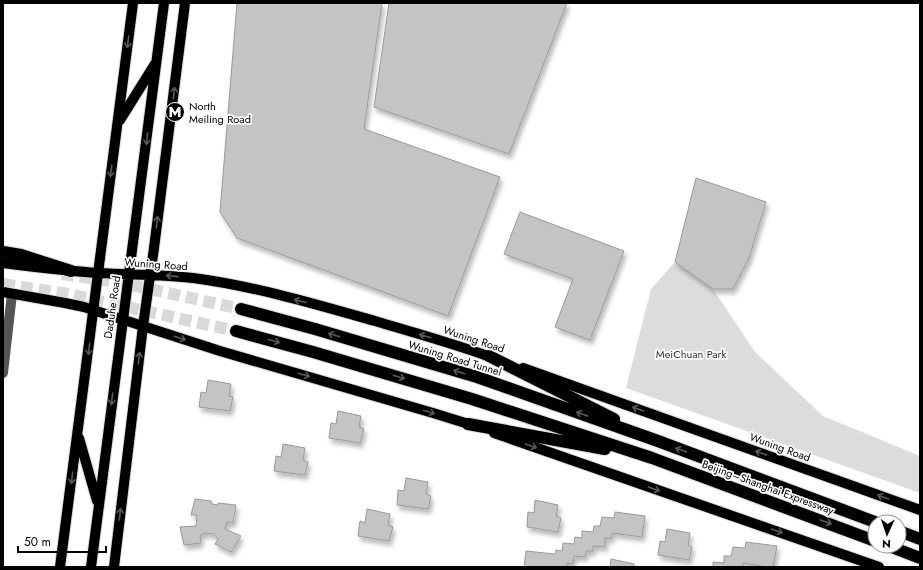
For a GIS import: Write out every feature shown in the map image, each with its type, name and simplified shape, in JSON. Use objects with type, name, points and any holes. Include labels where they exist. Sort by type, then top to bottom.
[{"type":"highway","points":[[3,252],[21,255],[71,271]]},
{"type":"highway","name":"Wuning Road Tunnel","points":[[241,309],[315,329],[477,378],[658,442]]},
{"type":"highway","points":[[236,331],[472,399],[652,458]]},
{"type":"highway","points":[[489,356],[658,442]]},
{"type":"highway","points":[[468,424],[652,458]]},
{"type":"highway","name":"Beijing–Shanghai Expressway","points":[[658,442],[867,519]]},
{"type":"highway","name":"Beijing–Shanghai Expressway","points":[[652,458],[867,538]]},
{"type":"highway","points":[[907,534],[920,539]]},
{"type":"highway","points":[[907,553],[920,558]]},
{"type":"main road","name":"Daduhe Road","points":[[60,567],[133,3]]},
{"type":"main road","name":"Daduhe Road","points":[[91,567],[164,3]]},
{"type":"main road","points":[[114,567],[143,326],[185,3]]},
{"type":"main road","points":[[117,124],[157,60]]},
{"type":"main road","name":"Wuning Road","points":[[3,262],[71,271],[193,278],[268,292],[358,316],[489,356],[920,510]]},
{"type":"main road","points":[[8,293],[65,303],[94,310],[245,358],[468,424],[879,567]]},
{"type":"main road","points":[[78,432],[98,507]]},
{"type":"street","points":[[3,373],[8,293]]},
{"type":"green space","name":"MeiChuan Park","points":[[675,262],[713,289],[755,352],[823,416],[920,456],[920,493],[626,388],[651,289]]},
{"type":"building","points":[[237,3],[382,3],[364,129],[500,177],[448,316],[237,238],[220,212]]},
{"type":"building","points":[[389,3],[567,3],[509,154],[374,107]]},
{"type":"building","points":[[696,178],[766,202],[749,258],[733,289],[713,289],[675,262]]},
{"type":"building","points":[[520,212],[624,251],[590,340],[555,327],[573,279],[504,254]]},
{"type":"building","points":[[208,380],[231,384],[229,396],[233,397],[230,411],[199,407],[201,392],[206,393]]},
{"type":"building","points":[[338,411],[361,416],[359,427],[364,429],[360,443],[329,438],[331,423],[336,424]]},
{"type":"building","points":[[283,444],[305,448],[303,460],[308,462],[305,475],[274,471],[276,456],[281,457]]},
{"type":"building","points":[[406,478],[428,482],[426,494],[431,496],[428,509],[397,505],[398,490],[404,491]]},
{"type":"building","points":[[195,499],[211,501],[212,504],[218,505],[218,503],[236,505],[233,523],[227,522],[225,529],[241,536],[231,552],[215,544],[218,539],[214,534],[204,533],[200,536],[201,543],[184,545],[180,527],[196,526],[197,515],[191,515]]},
{"type":"building","points":[[535,500],[558,505],[556,516],[561,518],[558,532],[527,527],[528,512],[534,513]]},
{"type":"building","points":[[367,509],[390,514],[388,525],[393,527],[389,541],[358,536],[360,521],[365,523]]},
{"type":"building","points":[[615,512],[645,516],[642,537],[612,533],[611,539],[605,538],[605,547],[593,546],[593,551],[586,551],[585,557],[574,556],[573,564],[567,563],[567,567],[524,567],[526,551],[555,554],[556,550],[562,551],[563,543],[574,544],[575,537],[582,538],[582,531],[593,532],[594,526],[600,526],[602,517],[614,518]]},
{"type":"building","points":[[667,529],[690,533],[688,545],[692,547],[689,560],[658,555],[660,541],[665,542]]},
{"type":"building","points":[[746,542],[777,546],[773,567],[743,563],[743,567],[713,567],[713,562],[724,563],[724,556],[731,556],[733,547],[745,548]]},
{"type":"building","points":[[611,559],[634,564],[634,567],[610,567]]},
{"type":"tunnel","points":[[62,274],[118,282],[241,309]]},
{"type":"tunnel","points":[[3,284],[68,294],[236,331]]},
{"type":"place","name":"North Meiling Road","points":[[175,112]]}]
